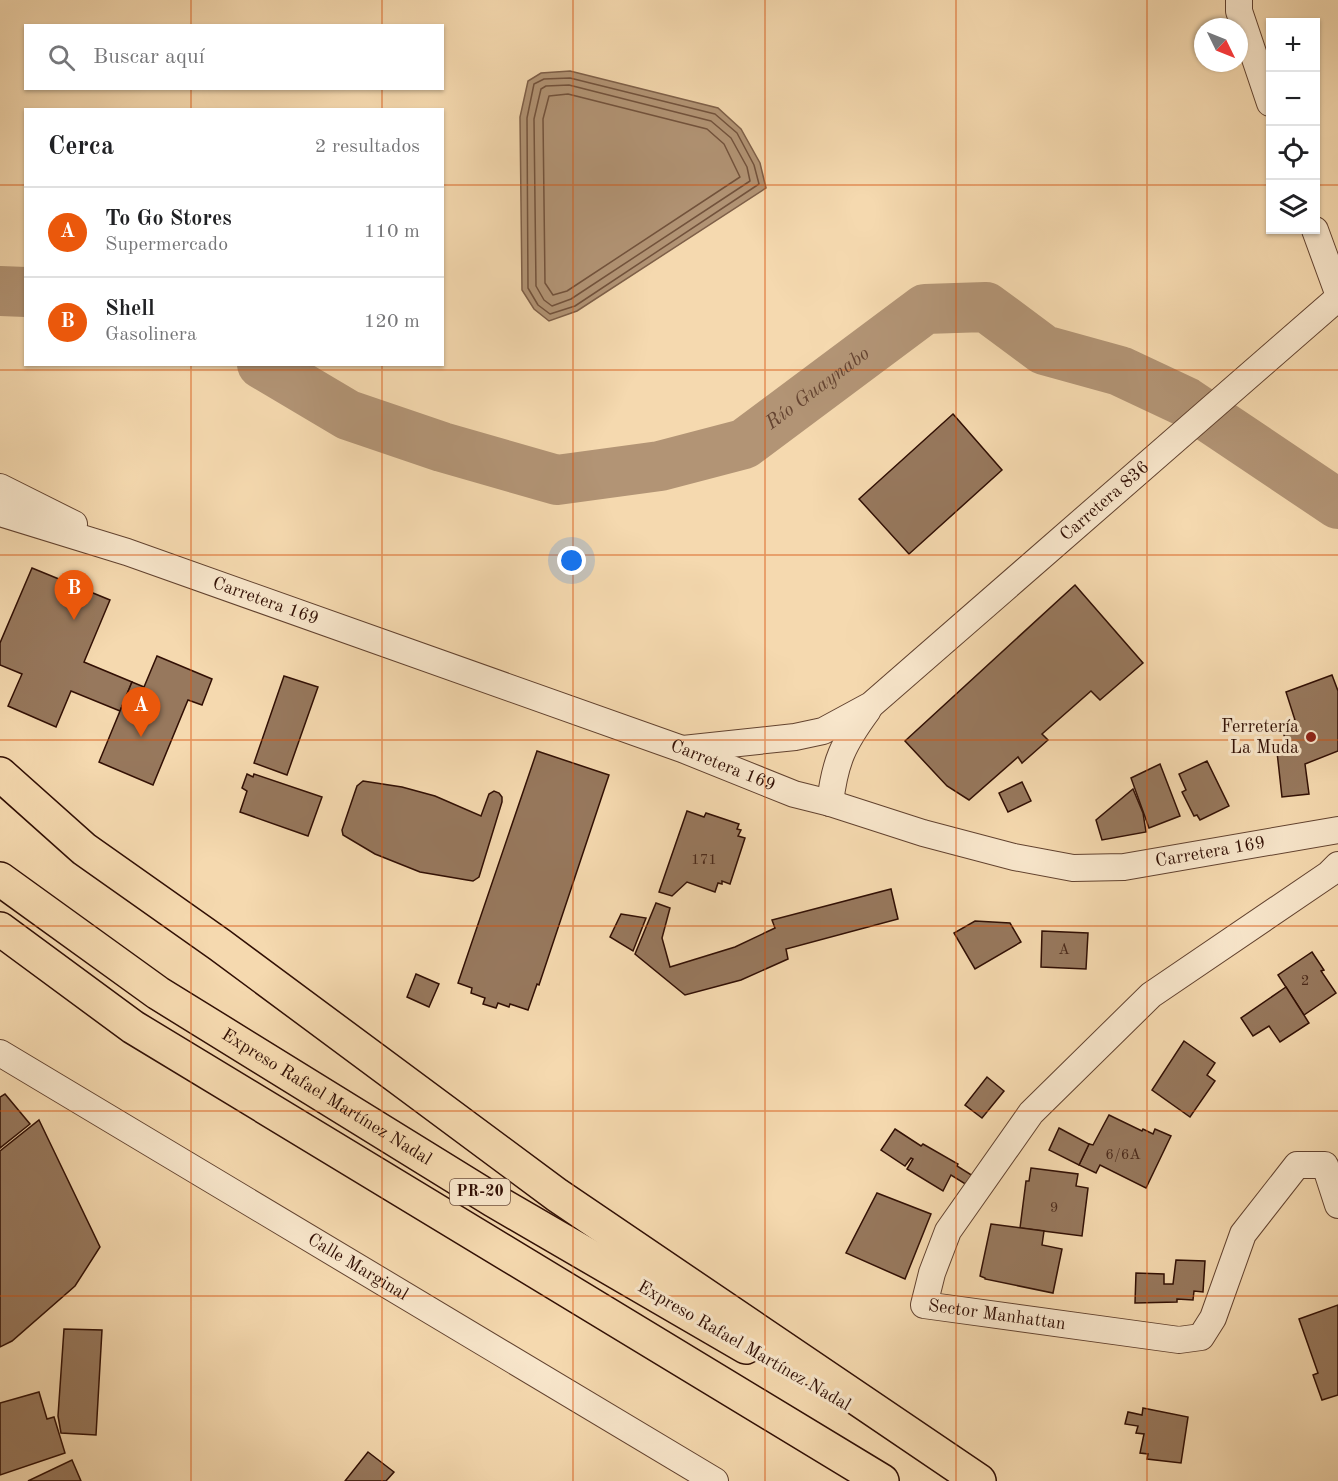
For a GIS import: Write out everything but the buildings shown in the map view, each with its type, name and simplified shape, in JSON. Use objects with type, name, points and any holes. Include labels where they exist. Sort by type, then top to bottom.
[{"type":"highway","points":[[0,774],[84,849],[219,945],[557,1195],[977,1481]]},
{"type":"highway","name":"Expreso Rafael Martínez Nadal","points":[[0,879],[158,993],[492,1200],[977,1481]]},
{"type":"highway","name":"PR-20","points":[[0,929],[133,1027],[882,1481]]},
{"type":"street","points":[[1239,0],[1239,10],[1266,91]]},
{"type":"street","points":[[1316,234],[1338,293]]},
{"type":"street","name":"Carretera 836","points":[[830,803],[835,768],[847,738],[872,705],[1338,298]]},
{"type":"street","name":"Carretera 169","points":[[0,487],[128,552]]},
{"type":"street","name":"Carretera 169","points":[[0,513],[128,552],[682,749],[794,794],[830,803],[923,833],[1014,857],[1073,868],[1124,867],[1338,830]]},
{"type":"street","name":"Carretera 836","points":[[682,749],[795,737],[823,731],[872,705]]},
{"type":"street","name":"Sector Manhattan","points":[[1338,865],[1329,874],[1151,995],[1031,1113],[948,1231],[932,1273],[924,1305],[1179,1340],[1201,1337],[1213,1318],[1243,1234],[1297,1164],[1325,1165],[1338,1205]]},
{"type":"street","name":"Calle Marginal","points":[[0,1053],[715,1481]]},
{"type":"water","points":[[570,71],[718,108],[741,129],[760,163],[766,188],[577,311],[549,321],[534,309],[522,290],[520,117],[528,81],[541,73]]},
{"type":"waterway","name":"Río Guaynabo","points":[[0,291],[24,292]]},
{"type":"waterway","name":"Río Guaynabo","points":[[265,366],[348,415],[442,447],[557,480],[660,466],[744,444],[925,309],[986,307],[1044,350],[1120,371],[1186,402],[1338,504]]},
{"type":"place","name":"Shell","points":[[74,620]]},
{"type":"place","name":"To Go Stores","points":[[141,737]]},
{"type":"place","name":"Ferretería La Muda","points":[[1311,737]]}]
